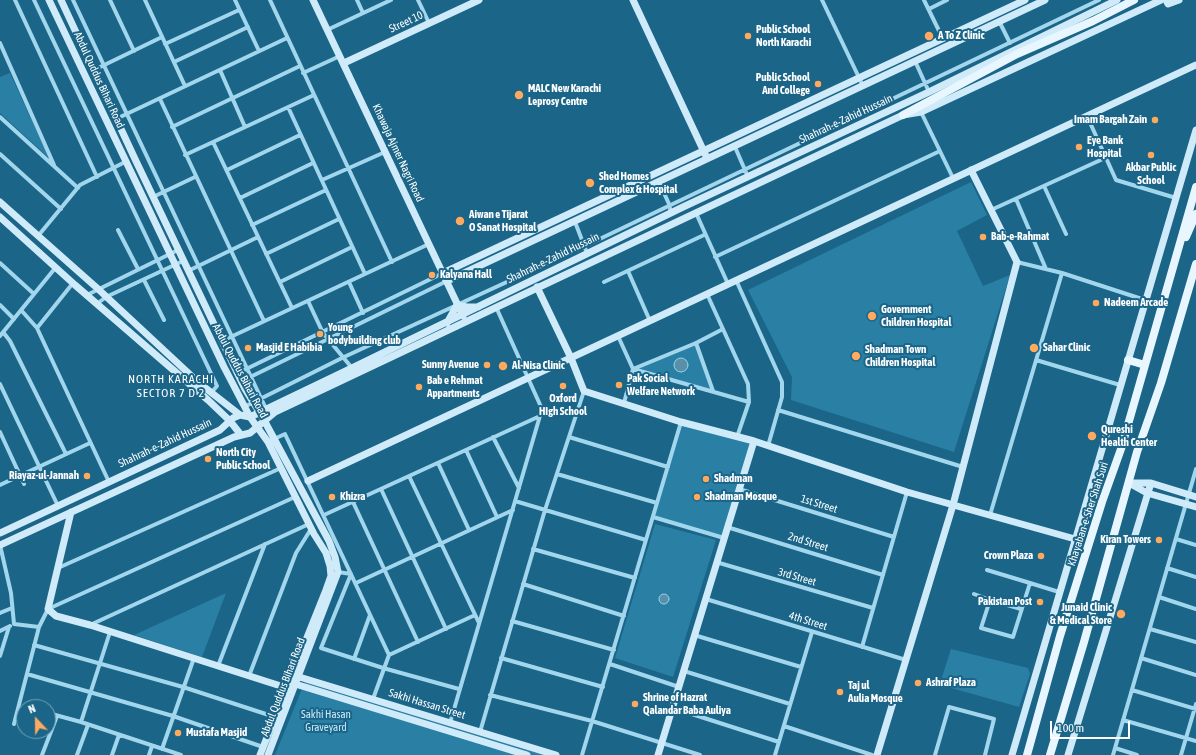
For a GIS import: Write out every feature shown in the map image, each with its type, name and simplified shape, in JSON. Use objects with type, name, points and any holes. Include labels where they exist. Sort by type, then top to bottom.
[{"type":"main road","points":[[904,115],[1017,54],[1093,21],[1134,0]]},
{"type":"main road","name":"Khayaban-e-Sher Shah Suri","points":[[1028,755],[1036,718],[1060,636],[1102,502],[1121,449],[1179,252],[1196,187]]},
{"type":"main road","points":[[1179,252],[1194,222],[1196,214]]},
{"type":"main road","points":[[1050,755],[1129,483],[1196,264]]},
{"type":"main road","points":[[1128,360],[1145,365]]},
{"type":"street","points":[[15,0],[97,177]]},
{"type":"street","points":[[34,0],[164,270],[217,386],[211,393]]},
{"type":"street","name":"Abdul Quddus Bihari Road","points":[[49,0],[174,265],[244,407],[268,442],[310,526],[326,553],[330,571],[326,590],[296,676]]},
{"type":"street","name":"Abdul Quddus Bihari Road","points":[[61,0],[152,197],[222,341],[242,381],[257,400],[274,439],[329,541],[336,557],[338,572],[296,676],[275,717],[260,755]]},
{"type":"street","points":[[73,0],[251,377],[257,400]]},
{"type":"street","points":[[110,0],[134,50]]},
{"type":"street","points":[[145,0],[185,86]]},
{"type":"street","points":[[235,0],[259,51]]},
{"type":"street","points":[[270,0],[392,262]]},
{"type":"street","name":"Khawaja Ajmer Nagri Road","points":[[313,0],[463,316]]},
{"type":"street","points":[[357,0],[363,13]]},
{"type":"street","points":[[327,30],[391,0]]},
{"type":"street","points":[[418,0],[429,23]]},
{"type":"street","name":"Street 10","points":[[342,60],[479,0]]},
{"type":"street","points":[[633,0],[708,159]]},
{"type":"street","points":[[822,0],[863,86]]},
{"type":"street","points":[[924,0],[943,39]]},
{"type":"street","points":[[929,9],[948,0]]},
{"type":"street","points":[[238,373],[443,273],[1025,0]]},
{"type":"street","points":[[242,381],[447,281],[735,147],[1045,0]]},
{"type":"street","points":[[244,407],[344,357],[585,246],[670,204],[1010,43],[1094,1],[1099,0]]},
{"type":"street","name":"Shahrah-e-Zahid Hussain","points":[[0,545],[70,512],[250,432],[264,414],[352,368],[463,316],[587,253],[929,92],[1117,0]]},
{"type":"street","name":"Shahrah-e-Zahid Hussain","points":[[0,533],[220,430],[240,415],[250,416],[264,414],[696,214],[904,115],[921,112],[1162,0]]},
{"type":"street","points":[[1166,0],[1168,4],[1179,0]]},
{"type":"street","points":[[166,44],[239,10]]},
{"type":"street","points":[[999,21],[1010,43]]},
{"type":"street","points":[[174,62],[248,27]]},
{"type":"street","points":[[94,70],[162,37]]},
{"type":"street","points":[[116,119],[287,38]]},
{"type":"street","points":[[0,43],[54,166]]},
{"type":"street","points":[[304,73],[342,60]]},
{"type":"street","points":[[915,61],[929,92]]},
{"type":"street","points":[[308,481],[1196,65]]},
{"type":"street","points":[[172,127],[232,97],[300,66]]},
{"type":"street","points":[[220,70],[245,127]]},
{"type":"street","points":[[185,155],[314,95]]},
{"type":"street","points":[[160,99],[229,251],[264,322]]},
{"type":"street","points":[[288,107],[365,274]]},
{"type":"street","points":[[921,112],[953,178]]},
{"type":"street","points":[[1086,116],[1116,180],[1176,198]]},
{"type":"street","points":[[0,117],[78,188]]},
{"type":"street","points":[[1012,755],[1196,130]]},
{"type":"street","points":[[227,170],[300,135]]},
{"type":"street","points":[[213,142],[292,308]]},
{"type":"street","points":[[735,147],[748,177]]},
{"type":"street","points":[[715,257],[940,151]]},
{"type":"street","points":[[322,180],[385,152]]},
{"type":"street","points":[[0,154],[61,209]]},
{"type":"street","points":[[991,210],[1105,158]]},
{"type":"street","points":[[38,236],[78,188],[125,162]]},
{"type":"street","points":[[240,198],[313,163]]},
{"type":"street","points":[[877,755],[964,467],[1017,262],[971,170]]},
{"type":"street","points":[[152,197],[195,177]]},
{"type":"street","points":[[659,182],[670,204],[671,213]]},
{"type":"street","points":[[1044,186],[1066,234]]},
{"type":"street","points":[[252,225],[326,190]]},
{"type":"street","points":[[1016,199],[1046,269]]},
{"type":"street","points":[[0,202],[97,288],[211,393],[240,415]]},
{"type":"street","points":[[683,207],[687,218]]},
{"type":"street","points":[[696,214],[704,235],[728,284]]},
{"type":"street","points":[[1,219],[208,400],[230,421],[241,435]]},
{"type":"street","points":[[266,254],[339,219]]},
{"type":"street","points":[[575,222],[587,253]]},
{"type":"street","points":[[118,230],[138,269]]},
{"type":"street","points":[[604,282],[704,235]]},
{"type":"street","points":[[188,271],[258,237]]},
{"type":"street","points":[[222,341],[429,244]]},
{"type":"street","points":[[280,282],[352,247]]},
{"type":"street","points":[[87,295],[97,288],[178,250]]},
{"type":"street","points":[[98,303],[106,297],[183,261]]},
{"type":"street","points":[[1017,262],[1062,273],[1145,300]]},
{"type":"street","points":[[0,264],[34,294]]},
{"type":"street","points":[[56,267],[2,334],[10,340],[66,454]]},
{"type":"street","points":[[628,271],[650,321]]},
{"type":"street","points":[[990,515],[1062,273]]},
{"type":"street","points":[[144,280],[164,320]]},
{"type":"street","points":[[736,280],[782,382],[782,397],[768,446]]},
{"type":"street","points":[[348,282],[363,313]]},
{"type":"street","points":[[37,328],[74,283]]},
{"type":"street","points":[[480,732],[533,549],[584,391],[571,358],[537,287]]},
{"type":"street","points":[[707,294],[748,384],[749,402],[737,438]]},
{"type":"street","points":[[308,301],[322,333],[352,368]]},
{"type":"street","points":[[457,305],[480,307],[506,302]]},
{"type":"street","points":[[0,305],[14,319]]},
{"type":"street","points":[[439,334],[457,305]]},
{"type":"street","points":[[450,723],[542,408],[496,307]]},
{"type":"street","points":[[21,310],[37,328],[109,482]]},
{"type":"street","points":[[633,369],[696,343],[723,329]]},
{"type":"street","points":[[618,336],[633,369],[624,403]]},
{"type":"street","points":[[696,343],[713,391]]},
{"type":"street","points":[[1036,360],[1120,385]]},
{"type":"street","points":[[633,369],[749,402]]},
{"type":"street","points":[[0,384],[58,506]]},
{"type":"street","points":[[584,391],[681,422],[768,446],[907,492],[1075,539]]},
{"type":"street","points":[[778,410],[964,467]]},
{"type":"street","points":[[324,515],[540,416]]},
{"type":"street","points":[[582,755],[681,422]]},
{"type":"street","points":[[0,432],[24,484]]},
{"type":"street","points":[[274,439],[285,434],[389,655]]},
{"type":"street","points":[[493,437],[519,488]]},
{"type":"street","points":[[569,437],[668,467]]},
{"type":"street","points":[[658,755],[754,442]]},
{"type":"street","points":[[1,483],[90,443]]},
{"type":"street","points":[[466,450],[497,517]]},
{"type":"street","points":[[438,463],[469,530]]},
{"type":"street","points":[[58,568],[281,468]]},
{"type":"street","points":[[1113,755],[1186,504],[1192,496],[1196,469]]},
{"type":"street","points":[[557,474],[657,503]]},
{"type":"street","points":[[409,476],[479,624]]},
{"type":"street","points":[[1129,483],[1151,484],[1192,496]]},
{"type":"street","points":[[1129,483],[1147,493],[1196,507]]},
{"type":"street","points":[[1068,755],[1151,484]]},
{"type":"street","points":[[381,489],[446,629]]},
{"type":"street","name":"1st Street","points":[[739,489],[894,537]]},
{"type":"street","points":[[862,647],[907,492]]},
{"type":"street","points":[[48,609],[295,497]]},
{"type":"street","points":[[515,501],[646,540]]},
{"type":"street","points":[[352,502],[418,642]]},
{"type":"street","points":[[356,583],[512,510]]},
{"type":"street","points":[[21,699],[39,627],[48,609],[70,512]]},
{"type":"street","points":[[653,517],[724,538]]},
{"type":"street","points":[[90,625],[266,544],[310,526]]},
{"type":"street","points":[[249,676],[296,553],[310,526]]},
{"type":"street","name":"2nd Street","points":[[728,527],[883,575]]},
{"type":"street","points":[[1176,539],[1196,545]]},
{"type":"street","points":[[218,666],[266,544]]},
{"type":"street","points":[[0,545],[14,624]]},
{"type":"street","points":[[533,549],[635,578]]},
{"type":"street","name":"3rd Street","points":[[716,562],[873,608]]},
{"type":"street","points":[[1167,568],[1196,577]]},
{"type":"street","points":[[987,570],[1059,592]]},
{"type":"street","points":[[330,571],[351,574]]},
{"type":"street","points":[[351,574],[321,648],[383,668],[459,689]]},
{"type":"street","points":[[990,600],[981,628],[1013,638],[1030,583]]},
{"type":"street","points":[[523,584],[624,616]]},
{"type":"street","points":[[974,594],[1021,609]]},
{"type":"street","points":[[1159,597],[1196,609]]},
{"type":"street","name":"4th Street","points":[[705,598],[906,660]]},
{"type":"street","points":[[0,613],[12,608]]},
{"type":"street","name":"Sakhi Hassan Street","points":[[48,609],[56,616],[90,625],[249,676],[291,685],[527,755]]},
{"type":"street","points":[[354,659],[370,615]]},
{"type":"street","points":[[373,699],[389,655],[475,615]]},
{"type":"street","points":[[512,621],[614,650]]},
{"type":"street","points":[[0,631],[14,624],[39,627]]},
{"type":"street","points":[[0,656],[9,627]]},
{"type":"street","points":[[1150,629],[1196,642]]},
{"type":"street","points":[[81,722],[110,632]]},
{"type":"street","points":[[775,755],[812,632]]},
{"type":"street","points":[[694,635],[802,667]]},
{"type":"street","points":[[34,645],[183,687],[275,717]]},
{"type":"street","points":[[162,749],[194,658]]},
{"type":"street","points":[[501,658],[603,687]]},
{"type":"street","points":[[1141,658],[1196,675]]},
{"type":"street","points":[[610,664],[679,687]]},
{"type":"street","points":[[684,671],[790,704]]},
{"type":"street","points":[[27,674],[173,716],[263,747]]},
{"type":"street","name":"Sakhi Hassan Street","points":[[296,676],[556,755]]},
{"type":"street","name":"Abdul Quddus Bihari Road","points":[[268,755],[291,685]]},
{"type":"street","points":[[1132,690],[1196,707],[1181,755]]},
{"type":"street","points":[[490,695],[592,721],[700,755]]},
{"type":"street","points":[[935,755],[949,707],[994,719],[985,755]]},
{"type":"street","points":[[673,708],[779,742]]},
{"type":"street","points":[[42,755],[57,716],[88,724],[181,755]]},
{"type":"street","points":[[14,724],[16,717]]},
{"type":"street","points":[[1123,720],[1196,741]]},
{"type":"street","points":[[77,755],[88,724]]},
{"type":"street","points":[[784,726],[872,755]]},
{"type":"street","points":[[112,755],[119,735]]},
{"type":"street","points":[[149,755],[152,746]]},
{"type":"street","points":[[1115,748],[1137,755]]},
{"type":"green space","points":[[10,73],[49,158],[0,113],[0,77]]},
{"type":"green space","points":[[971,182],[987,215],[957,231],[983,286],[1010,275],[954,452],[791,400],[792,377],[748,290]]},
{"type":"green space","points":[[696,343],[713,391],[633,369]]},
{"type":"green space","points":[[681,422],[754,441],[724,538],[653,517]]},
{"type":"green space","points":[[655,524],[716,540],[673,677],[615,658]]},
{"type":"green space","points":[[226,593],[202,657],[134,635]]},
{"type":"green space","points":[[951,649],[1028,668],[1030,674],[1019,707],[944,686],[942,677]]},
{"type":"green space","name":"Sakhi Hasan Graveyard","points":[[306,679],[556,755],[275,755]]},
{"type":"shaded area","points":[[678,358],[684,358],[688,362],[688,368],[684,372],[678,372],[674,368],[674,362]]},
{"type":"shaded area","points":[[662,594],[666,594],[668,595],[668,603],[662,604],[659,601],[659,597]]},
{"type":"place","name":"Public School North Karachi","points":[[748,36]]},
{"type":"place","name":"A To Z Clinic","points":[[929,36]]},
{"type":"place","name":"Public School And College","points":[[818,84]]},
{"type":"place","name":"MALC New Karachi Leprosy Centre","points":[[519,95]]},
{"type":"place","name":"Imam Bargah Zain","points":[[1155,120]]},
{"type":"place","name":"Eye Bank Hospital","points":[[1079,147]]},
{"type":"place","name":"Akbar Public School","points":[[1151,155]]},
{"type":"place","name":"Shed Homes Complex & Hospital","points":[[590,183]]},
{"type":"place","name":"Aiwan e Tijarat O Sanat Hospital","points":[[460,221]]},
{"type":"place","name":"Bab-e-Rahmat","points":[[983,237]]},
{"type":"place","name":"Kalyana Hall","points":[[432,275]]},
{"type":"place","name":"Nadeem Arcade","points":[[1096,303]]},
{"type":"place","name":"Government Children Hospital","points":[[872,316]]},
{"type":"place","name":"Young bodybuilding club","points":[[320,334]]},
{"type":"place","name":"Masjid E Habibia","points":[[248,348]]},
{"type":"place","name":"Sahar Clinic","points":[[1034,348]]},
{"type":"place","name":"Shadman Town Children Hospital","points":[[856,356]]},
{"type":"place","name":"Sunny Avenue","points":[[487,365]]},
{"type":"place","name":"Al-Nisa Clinic","points":[[503,366]]},
{"type":"place","name":"Pak Social Welfare Network","points":[[619,385]]},
{"type":"place","name":"Oxford HIgh School","points":[[563,386]]},
{"type":"place","name":"Bab e Rehmat Appartments","points":[[419,387]]},
{"type":"place","name":"Qureshi Health Center","points":[[1092,436]]},
{"type":"place","name":"North City Public School","points":[[208,459]]},
{"type":"place","name":"Riayaz-ul-Jannah","points":[[87,476]]},
{"type":"place","name":"Shadman","points":[[706,479]]},
{"type":"place","name":"Khizra","points":[[332,497]]},
{"type":"place","name":"Shadman Mosque","points":[[697,497]]},
{"type":"place","name":"Kiran Towers","points":[[1159,540]]},
{"type":"place","name":"Crown Plaza","points":[[1041,556]]},
{"type":"place","name":"Pakistan Post","points":[[1040,602]]},
{"type":"place","name":"Junaid Clinic & Medical Store","points":[[1121,614]]},
{"type":"place","name":"Ashraf Plaza","points":[[918,683]]},
{"type":"place","name":"Taj ul Aulia Mosque","points":[[840,692]]},
{"type":"place","name":"Shrine of Hazrat Qalandar Baba Auliya","points":[[635,704]]},
{"type":"place","name":"Mustafa Masjid","points":[[178,733]]},
{"type":"district","name":"NORTH KARACHI SECTOR 7 D 2","points":[[171,386]]}]
